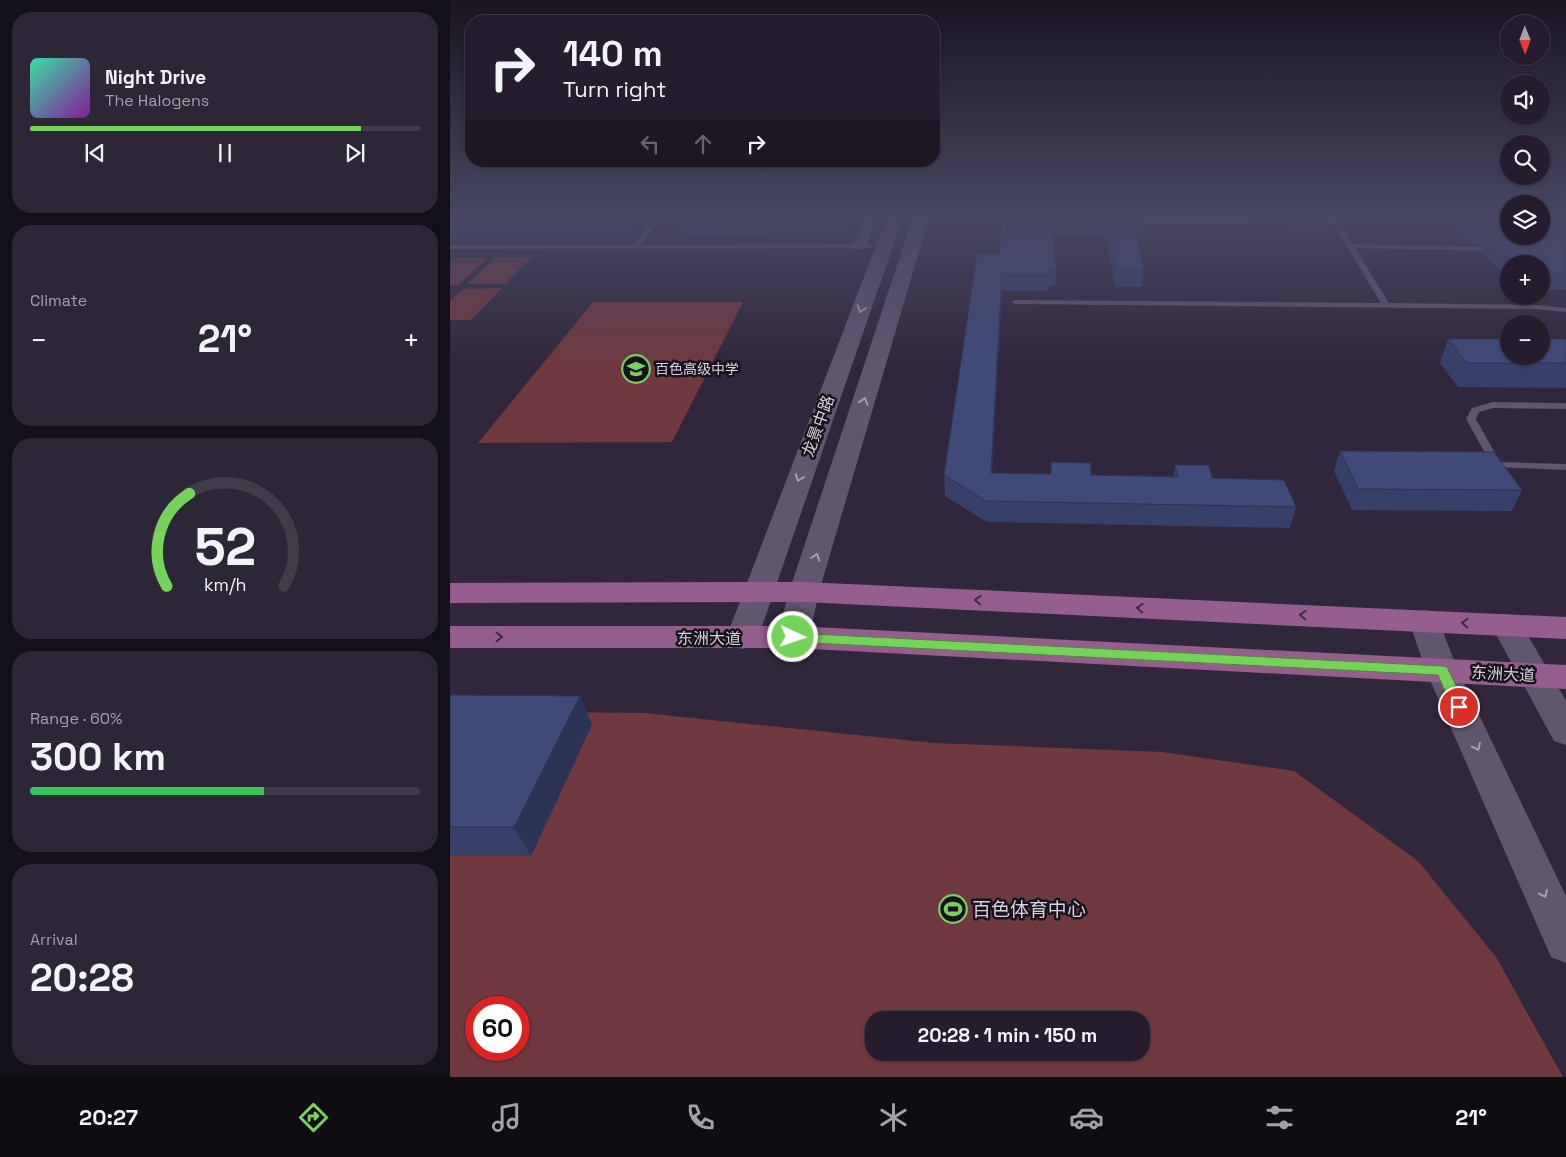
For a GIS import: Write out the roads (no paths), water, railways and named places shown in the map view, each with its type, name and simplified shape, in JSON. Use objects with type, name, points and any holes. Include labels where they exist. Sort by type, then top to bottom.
[{"type":"main road","points":[[450,593],[804,592],[1566,628]]},
{"type":"main road","name":"东洲大道","points":[[450,637],[793,637],[1551,676]]},
{"type":"street","name":"龙景中路","points":[[742,638],[878,264]]},
{"type":"street","points":[[793,637],[804,592],[906,264]]},
{"type":"street","points":[[1424,621],[1442,671],[1566,942]]},
{"type":"street","points":[[1506,625],[1551,676],[1566,730]]},
{"type":"lane","points":[[1361,264],[1387,306]]},
{"type":"lane","points":[[1015,302],[1536,307],[1566,310]]},
{"type":"lane","points":[[1566,406],[1493,404],[1475,410],[1471,418],[1497,465],[1566,467]]},
{"type":"place","name":"百色高级中学","points":[[636,369]]},
{"type":"place","name":"百色体育中心","points":[[953,909]]}]
